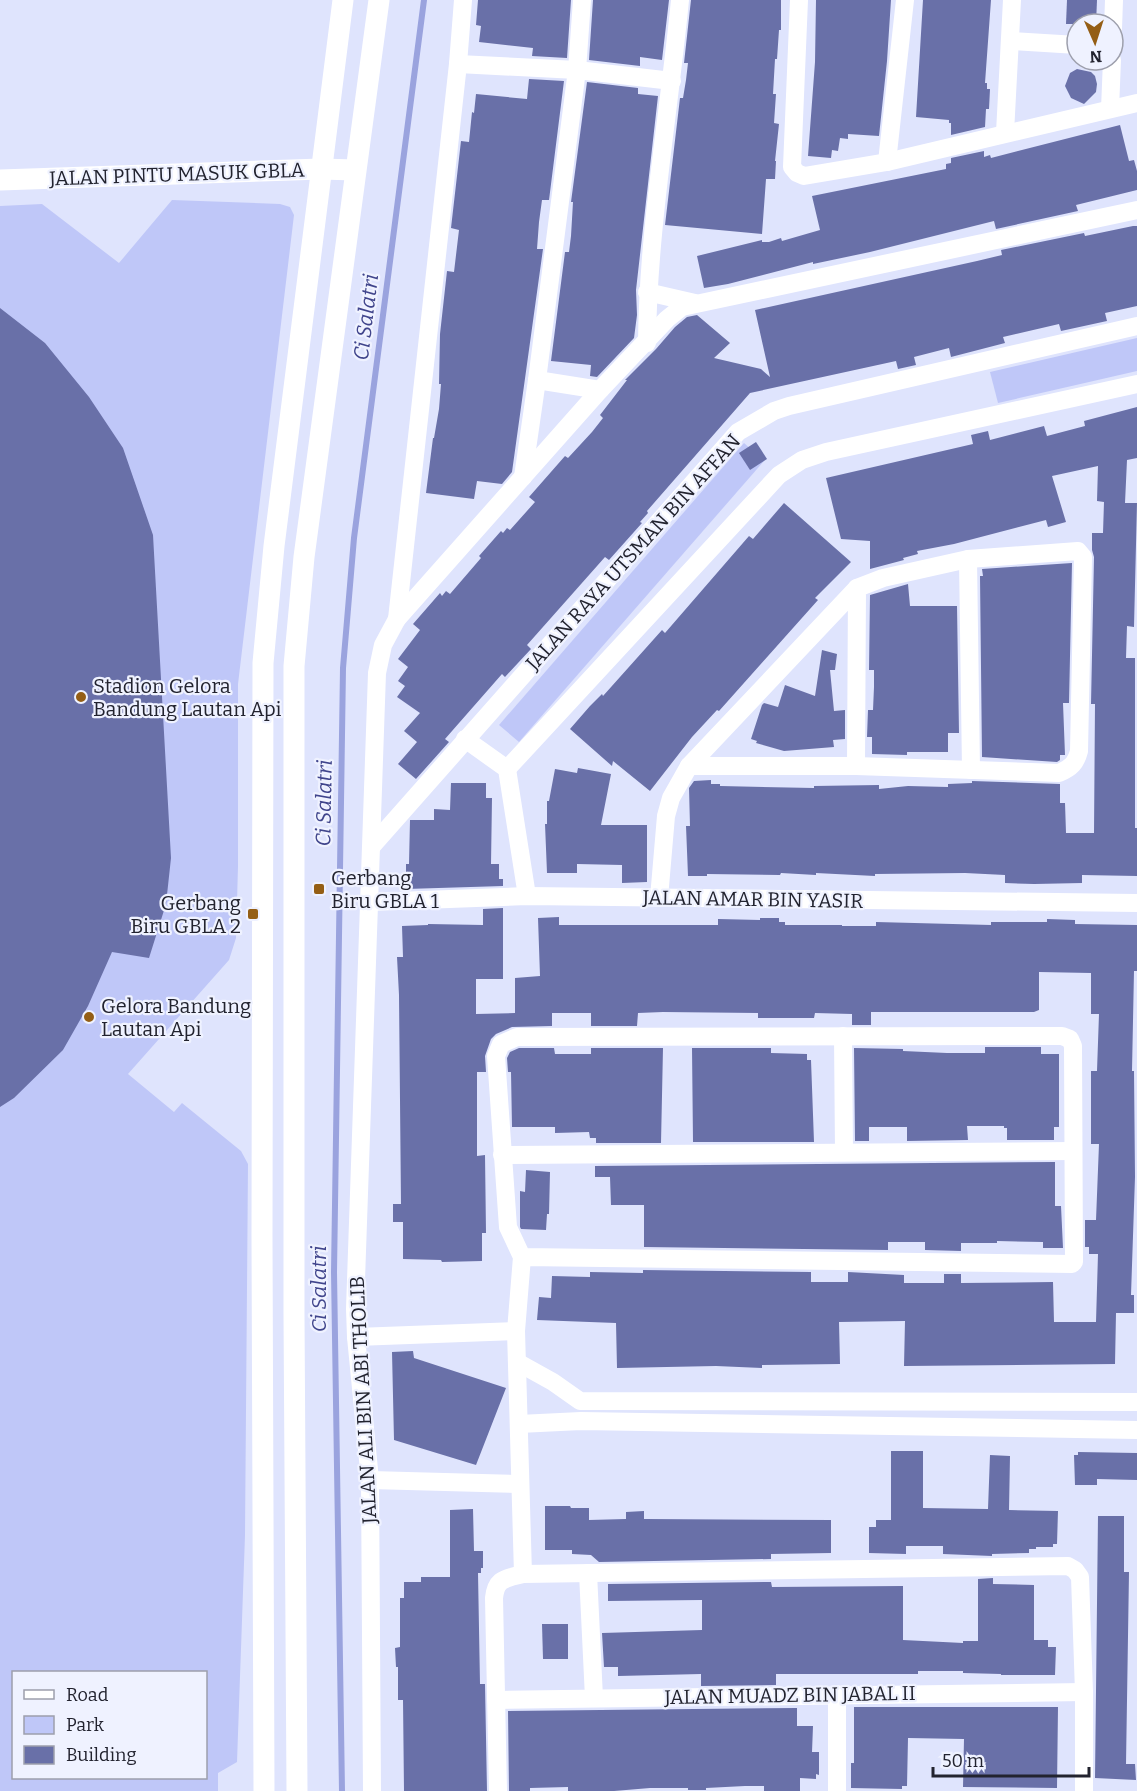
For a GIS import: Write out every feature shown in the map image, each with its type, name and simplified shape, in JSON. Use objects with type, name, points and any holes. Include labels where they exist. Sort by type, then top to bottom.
[{"type":"street","points":[[264,1791],[263,663],[274,546],[344,0]]},
{"type":"street","points":[[297,1791],[294,666],[303,567],[379,0]]},
{"type":"street","points":[[397,619],[458,64],[463,0]]},
{"type":"street","points":[[523,477],[577,70],[582,0]]},
{"type":"street","points":[[647,343],[647,292],[680,0]]},
{"type":"street","points":[[799,0],[792,167],[804,176],[886,162],[1137,103]]},
{"type":"street","points":[[886,162],[906,0]]},
{"type":"street","points":[[1005,133],[1012,0]]},
{"type":"street","points":[[1010,41],[1065,44]]},
{"type":"street","points":[[458,64],[577,70],[672,81]]},
{"type":"street","points":[[1110,109],[1112,72]]},
{"type":"street","name":"JALAN PINTU MASUK GBLA","points":[[0,180],[321,169],[355,170]]},
{"type":"street","points":[[397,619],[600,390],[676,311],[696,303],[1137,210]]},
{"type":"street","points":[[647,292],[696,303]]},
{"type":"street","name":"JALAN RAYA UTSMAN BIN AFFAN","points":[[372,846],[738,432],[774,411],[789,406],[1137,326]]},
{"type":"street","points":[[537,380],[600,390]]},
{"type":"street","points":[[507,769],[779,475],[791,466],[826,452],[1137,384]]},
{"type":"street","points":[[659,898],[666,816],[671,798],[689,766],[857,588],[883,578],[968,559],[1078,551],[1083,557],[1079,751],[1077,760],[1070,769],[1059,773],[856,766],[689,766]]},
{"type":"street","points":[[968,559],[971,770]]},
{"type":"street","points":[[856,766],[857,588]]},
{"type":"street","name":"JALAN ALI BIN ABI THOLIB","points":[[372,1791],[370,1480],[356,1337],[356,1266],[377,673],[383,645],[397,619]]},
{"type":"street","points":[[465,739],[507,769],[527,896]]},
{"type":"street","name":"JALAN AMAR BIN YASIR","points":[[369,902],[527,896],[1137,903]]},
{"type":"street","points":[[843,1036],[844,1152]]},
{"type":"street","points":[[522,1257],[1072,1264],[1074,1262],[1073,1046],[1070,1039],[1066,1037],[843,1036],[517,1037],[501,1044],[496,1056],[508,1227],[522,1257],[516,1331],[523,1574]]},
{"type":"street","points":[[502,1155],[1073,1151]]},
{"type":"street","points":[[356,1337],[516,1331]]},
{"type":"street","points":[[517,1362],[553,1382],[580,1401],[1137,1402]]},
{"type":"street","points":[[580,1401],[581,1421]]},
{"type":"street","points":[[519,1424],[581,1421],[1137,1430]]},
{"type":"street","points":[[370,1480],[519,1484]]},
{"type":"street","points":[[498,1791],[495,1588],[502,1579],[523,1574],[1068,1566],[1080,1577],[1084,1692],[1084,1791]]},
{"type":"street","points":[[588,1573],[594,1698]]},
{"type":"street","name":"JALAN MUADZ BIN JABAL II","points":[[496,1700],[1084,1692]]},
{"type":"street","points":[[837,1694],[837,1791]]},
{"type":"green space","name":"Gelora Bandung Lautan Api","points":[[172,200],[280,204],[290,207],[294,215],[238,684],[236,938],[229,960],[128,1074],[174,1112],[182,1103],[241,1151],[248,1164],[245,1535],[237,1762],[218,1773],[218,1791],[0,1791],[0,206],[42,204],[119,263]]},
{"type":"green space","points":[[1137,338],[1137,371],[998,403],[990,372]]},
{"type":"green space","points":[[744,443],[764,461],[519,742],[499,725]]},
{"type":"building","points":[[478,0],[571,0],[567,58],[532,56],[533,48],[479,42],[481,26],[476,25]]},
{"type":"building","points":[[593,0],[669,0],[662,60],[640,57],[640,66],[589,60]]},
{"type":"building","points":[[691,0],[781,0],[781,30],[779,30],[777,59],[775,59],[773,94],[776,94],[774,123],[779,124],[775,179],[766,179],[762,234],[665,225],[680,98],[683,98],[688,63],[684,63]]},
{"type":"building","points":[[816,0],[891,0],[879,136],[848,134],[848,139],[840,138],[838,151],[832,150],[831,158],[808,156],[815,62]]},
{"type":"building","points":[[923,0],[991,0],[985,83],[987,83],[987,89],[990,89],[985,127],[951,135],[949,120],[916,117]]},
{"type":"building","points":[[1067,0],[1097,0],[1096,12],[1066,12]]},
{"type":"building","points":[[1091,72],[1095,76],[1096,92],[1084,104],[1071,98],[1065,86],[1070,73]]},
{"type":"building","points":[[529,79],[564,81],[549,200],[542,200],[539,222],[537,249],[543,249],[512,472],[502,484],[477,481],[474,499],[426,493],[439,409],[440,334],[447,271],[454,272],[459,230],[451,228],[461,141],[469,142],[476,94],[527,99]]},
{"type":"building","points":[[587,82],[638,88],[638,94],[658,96],[636,290],[637,315],[634,338],[597,377],[590,376],[591,365],[551,361],[565,252],[569,252],[573,202],[571,202]]},
{"type":"building","points":[[1120,125],[1129,161],[1134,160],[1137,171],[1137,190],[1076,205],[1078,211],[996,229],[994,221],[870,252],[813,264],[813,262],[704,288],[697,256],[762,240],[762,242],[769,242],[781,238],[782,241],[820,230],[812,196],[946,169],[946,164],[951,163],[951,158],[984,151],[984,157],[990,155],[991,158]]},
{"type":"building","points":[[1137,226],[1137,306],[1105,313],[1107,321],[1061,331],[1059,324],[1003,337],[1005,343],[951,357],[949,348],[914,357],[916,365],[898,369],[896,361],[750,393],[647,511],[648,513],[640,522],[642,523],[609,560],[605,557],[527,645],[531,649],[505,677],[502,674],[445,739],[449,742],[416,779],[398,764],[417,742],[404,731],[420,713],[397,697],[405,686],[398,681],[408,667],[398,659],[420,630],[413,624],[440,593],[442,596],[446,591],[450,594],[501,531],[503,533],[507,528],[510,530],[535,502],[529,497],[565,456],[568,458],[592,432],[603,418],[600,415],[627,380],[625,380],[687,317],[697,315],[730,343],[714,358],[761,369],[770,377],[755,310],[1002,255],[1001,250],[1084,233],[1085,236]]},
{"type":"building","name":"Stadion Gelora Bandung Lautan Api","points":[[0,308],[45,343],[89,397],[123,448],[153,535],[171,858],[166,904],[149,958],[112,952],[88,1006],[63,1050],[14,1098],[0,1107]]},
{"type":"building","points":[[1137,407],[1137,458],[1127,460],[1125,503],[1137,503],[1134,627],[1127,626],[1126,658],[1135,658],[1137,876],[1082,875],[1082,883],[1034,884],[1005,883],[1005,875],[965,873],[875,874],[875,876],[781,873],[780,875],[688,876],[686,826],[690,826],[689,788],[694,781],[711,780],[711,784],[720,784],[720,786],[814,788],[814,786],[879,785],[879,789],[908,786],[948,787],[948,784],[972,783],[972,781],[1060,784],[1060,803],[1065,803],[1066,833],[1094,833],[1095,704],[1091,704],[1094,557],[1092,533],[1103,533],[1104,502],[1097,501],[1098,466],[1052,476],[1066,522],[1048,527],[1046,520],[954,544],[917,551],[918,554],[903,558],[904,560],[870,569],[870,541],[841,539],[826,478],[973,444],[971,435],[988,431],[990,440],[1044,426],[1047,436],[1085,426],[1084,421]]},
{"type":"building","points":[[756,442],[767,459],[750,470],[739,453]]},
{"type":"building","points":[[784,503],[851,562],[815,598],[818,600],[719,711],[717,710],[692,737],[650,791],[613,761],[612,766],[570,729],[662,630],[665,633],[749,536],[753,539]]},
{"type":"building","points":[[1072,563],[1069,703],[1063,703],[1065,755],[1060,755],[1060,760],[1057,762],[982,757],[980,576],[983,576],[982,569]]},
{"type":"building","points":[[908,584],[910,606],[957,606],[959,733],[948,733],[948,752],[907,752],[907,755],[872,754],[872,737],[867,737],[868,710],[873,710],[874,687],[874,670],[869,670],[870,595]]},
{"type":"building","points":[[822,650],[837,654],[835,670],[830,670],[834,711],[845,710],[845,739],[833,740],[834,747],[784,751],[756,743],[757,741],[751,739],[762,705],[764,703],[778,707],[785,685],[815,696]]},
{"type":"building","points":[[578,768],[611,774],[601,825],[647,825],[647,882],[622,883],[622,865],[577,864],[577,873],[547,873],[545,824],[547,824],[547,801],[549,801],[555,769],[577,773]]},
{"type":"building","points":[[451,783],[486,783],[486,798],[492,798],[491,864],[499,864],[499,879],[503,879],[503,886],[406,889],[410,820],[434,820],[434,809],[450,810]]},
{"type":"building","points":[[503,908],[503,979],[476,979],[476,1014],[515,1013],[515,978],[540,976],[538,918],[559,917],[559,925],[718,925],[718,919],[779,918],[779,922],[785,922],[785,925],[876,926],[876,922],[991,925],[991,922],[1047,922],[1047,919],[1075,920],[1075,924],[1137,925],[1132,1071],[1134,1071],[1135,1177],[1131,1295],[1134,1295],[1134,1313],[1116,1313],[1115,1364],[904,1366],[905,1321],[839,1322],[840,1364],[762,1365],[762,1368],[716,1366],[617,1368],[616,1323],[537,1320],[539,1297],[551,1298],[552,1276],[590,1277],[590,1272],[643,1273],[643,1270],[811,1272],[811,1282],[848,1282],[848,1272],[904,1275],[904,1283],[944,1283],[944,1274],[961,1274],[961,1283],[1053,1282],[1054,1322],[1096,1322],[1098,1254],[1089,1254],[1089,1247],[1085,1247],[1085,1220],[1096,1220],[1099,1144],[1091,1144],[1091,1071],[1097,1071],[1099,1014],[1091,1014],[1091,973],[1039,972],[1039,1010],[1034,1012],[871,1012],[871,1025],[852,1025],[852,1014],[815,1013],[814,1018],[758,1018],[758,1013],[663,1012],[638,1013],[637,1026],[591,1026],[591,1013],[552,1013],[552,1026],[512,1027],[496,1034],[491,1039],[485,1056],[486,1072],[477,1072],[477,1156],[485,1155],[486,1233],[482,1233],[482,1261],[442,1262],[441,1260],[403,1259],[403,1222],[393,1222],[393,1204],[401,1204],[397,957],[403,957],[402,926],[483,925],[483,909]]},
{"type":"building","points":[[985,1047],[1041,1047],[1041,1054],[1059,1054],[1059,1127],[1054,1127],[1054,1140],[1007,1140],[1007,1128],[1004,1126],[967,1126],[968,1140],[907,1141],[907,1127],[869,1127],[869,1141],[855,1141],[854,1048],[985,1053]]},
{"type":"building","points":[[519,1048],[554,1048],[555,1054],[591,1054],[591,1048],[663,1048],[661,1143],[596,1143],[596,1138],[590,1138],[589,1132],[555,1133],[555,1127],[512,1127],[511,1072],[508,1072],[507,1058],[510,1052]]},
{"type":"building","points":[[692,1048],[771,1048],[771,1053],[807,1054],[807,1060],[811,1060],[814,1142],[693,1142]]},
{"type":"building","points":[[1055,1162],[1055,1206],[1061,1206],[1063,1248],[1043,1248],[1043,1242],[997,1241],[997,1243],[961,1243],[961,1251],[925,1250],[925,1242],[888,1242],[888,1250],[644,1247],[644,1205],[611,1205],[610,1177],[595,1177],[595,1166]]},
{"type":"building","points":[[526,1170],[550,1172],[549,1214],[547,1214],[546,1230],[521,1229],[520,1227],[520,1191],[525,1192]]},
{"type":"building","points":[[413,1351],[414,1358],[506,1388],[476,1465],[394,1440],[392,1352]]},
{"type":"building","points":[[891,1451],[923,1451],[923,1508],[988,1509],[990,1455],[1010,1456],[1009,1510],[1058,1511],[1057,1544],[1053,1544],[1053,1547],[1029,1549],[1029,1553],[992,1554],[992,1556],[943,1554],[943,1546],[906,1546],[906,1554],[869,1553],[869,1527],[876,1527],[876,1520],[891,1520]]},
{"type":"building","points":[[1078,1452],[1137,1453],[1137,1480],[1097,1479],[1097,1485],[1075,1485],[1074,1455],[1078,1455]]},
{"type":"building","points":[[545,1506],[589,1508],[589,1520],[626,1519],[626,1512],[644,1511],[644,1519],[831,1520],[831,1553],[771,1554],[771,1559],[599,1562],[591,1555],[572,1554],[572,1550],[545,1550]]},
{"type":"building","points":[[473,1509],[474,1551],[483,1551],[483,1568],[481,1568],[481,1573],[478,1573],[480,1684],[485,1684],[487,1791],[404,1791],[403,1700],[398,1700],[398,1667],[396,1667],[395,1648],[400,1647],[400,1598],[404,1598],[404,1582],[421,1582],[421,1577],[450,1577],[450,1510]]},
{"type":"building","points":[[1098,1516],[1124,1516],[1124,1572],[1129,1572],[1126,1764],[1135,1764],[1136,1780],[1095,1778]]},
{"type":"building","points":[[993,1578],[993,1584],[1034,1585],[1034,1640],[1048,1640],[1048,1647],[1056,1647],[1055,1675],[1001,1675],[963,1673],[963,1671],[918,1671],[918,1674],[776,1674],[776,1685],[701,1686],[701,1674],[618,1676],[618,1667],[604,1667],[602,1633],[702,1630],[702,1600],[608,1601],[608,1584],[771,1582],[772,1587],[903,1586],[903,1640],[963,1643],[963,1641],[978,1641],[978,1579]]},
{"type":"building","points":[[542,1624],[568,1624],[568,1659],[543,1659]]},
{"type":"building","points":[[854,1707],[1058,1707],[1057,1788],[963,1787],[964,1739],[908,1738],[907,1786],[902,1786],[902,1789],[851,1788],[851,1763],[854,1763]]},
{"type":"building","points":[[797,1708],[797,1726],[813,1726],[812,1752],[819,1752],[819,1775],[816,1774],[816,1779],[800,1778],[800,1791],[764,1791],[764,1786],[745,1786],[706,1788],[706,1790],[650,1788],[568,1791],[568,1787],[509,1791],[508,1711]]},
{"type":"waterway","name":"Ci Salatri","points":[[342,1791],[334,1272],[343,668],[354,538],[424,0]]},
{"type":"place","name":"Stadion Gelora Bandung Lautan Api","points":[[81,697]]},
{"type":"place","name":"Gerbang Biru GBLA 1","points":[[319,889]]},
{"type":"place","name":"Gerbang Biru GBLA 2","points":[[253,914]]},
{"type":"place","name":"Gelora Bandung Lautan Api","points":[[89,1017]]}]
